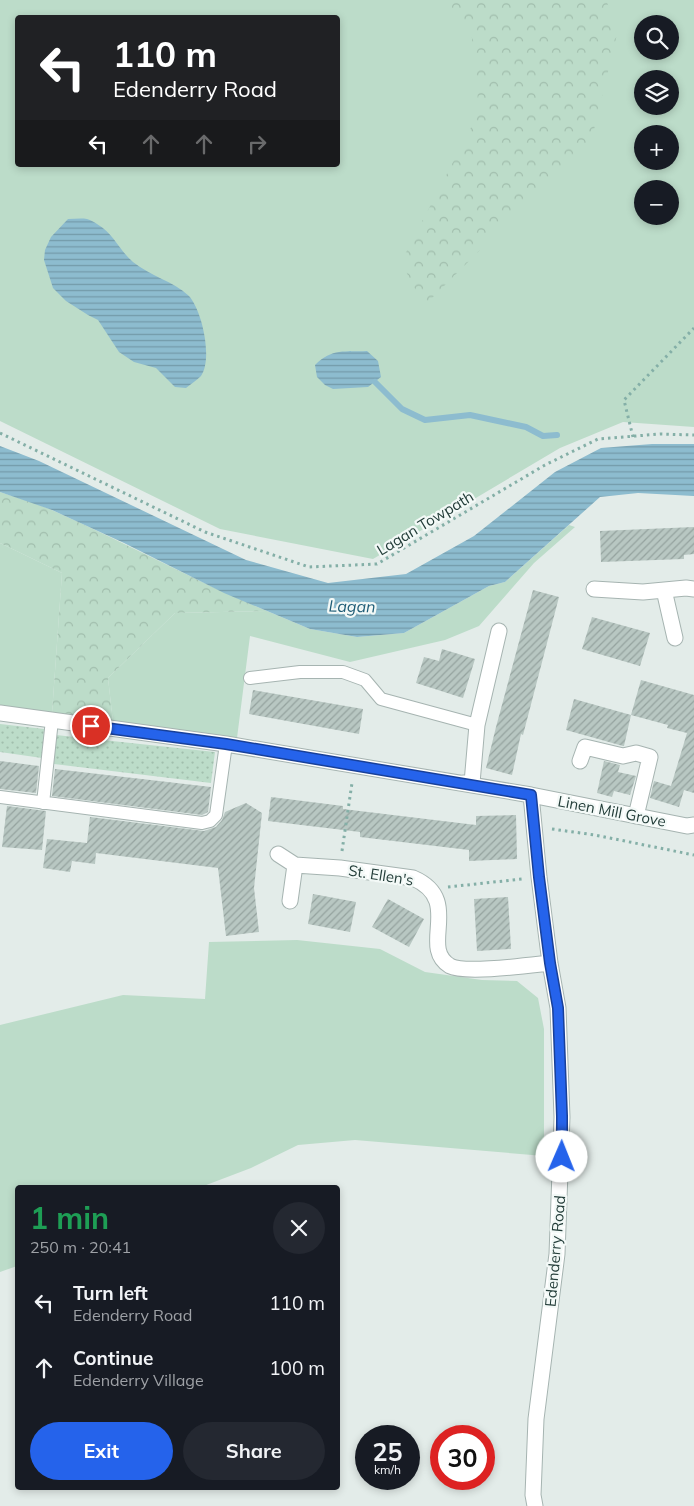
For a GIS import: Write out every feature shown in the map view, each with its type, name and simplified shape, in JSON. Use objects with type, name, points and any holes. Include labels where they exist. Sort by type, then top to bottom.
[{"type":"street","points":[[594,589],[643,592],[694,589]]},
{"type":"street","points":[[664,590],[675,638]]},
{"type":"street","points":[[463,784],[472,783],[477,725],[499,631]]},
{"type":"street","points":[[0,713],[226,744],[531,795]]},
{"type":"street","points":[[580,761],[585,747],[623,756],[636,753],[650,757],[636,816]]},
{"type":"street","name":"Linen Mill Grove","points":[[531,795],[687,826],[694,825]]},
{"type":"street","name":"Edenderry Road","points":[[531,795],[539,877],[558,1008],[562,1116],[557,1254],[536,1419],[534,1506]]},
{"type":"street","name":"St. Ellen's","points":[[278,854],[295,865],[340,868],[413,878],[423,882],[437,900],[440,911],[437,935],[438,948],[443,959],[450,966],[468,970],[550,963]]},
{"type":"street","points":[[290,901],[295,865]]},
{"type":"lane","points":[[250,678],[300,672],[343,672],[365,680],[381,699],[477,725]]},
{"type":"lane","points":[[43,803],[52,720]]},
{"type":"lane","points":[[0,797],[202,823],[210,821],[216,814],[226,744]]},
{"type":"path","points":[[634,437],[624,400],[694,328]]},
{"type":"path","name":"Lagan Towpath","points":[[0,433],[205,532],[309,567],[377,564],[545,465],[598,439],[660,434],[694,435]]},
{"type":"path","points":[[340,868],[354,765]]},
{"type":"path","points":[[534,827],[595,834],[694,855]]},
{"type":"path","points":[[430,889],[539,877]]},
{"type":"green space","points":[[0,0],[694,0],[694,427],[623,422],[560,448],[373,559],[220,529],[0,421]]},
{"type":"green space","points":[[447,0],[606,0],[618,30],[592,138],[424,306],[401,262],[479,112],[472,38]]},
{"type":"green space","points":[[0,492],[54,511],[267,611],[175,613],[108,678],[113,722],[52,713],[62,573],[0,543]]},
{"type":"green space","points":[[569,525],[575,527],[534,563],[479,626],[445,640],[350,662],[250,636],[237,738],[113,722],[108,678],[175,613],[267,611],[310,629],[357,637],[404,633],[489,586],[505,582]]},
{"type":"green space","points":[[0,543],[62,573],[52,713],[0,707]]},
{"type":"green space","points":[[0,724],[44,729],[42,758],[0,752]]},
{"type":"green space","points":[[56,735],[215,752],[211,783],[54,764]]},
{"type":"green space","points":[[297,940],[380,949],[425,972],[482,980],[517,981],[538,998],[544,1029],[544,1156],[355,1140],[298,1145],[251,1168],[206,1185],[15,1185],[15,1267],[0,1272],[0,1025],[123,995],[205,999],[209,942]]},
{"type":"water","points":[[68,219],[91,220],[103,228],[133,262],[183,291],[194,303],[202,323],[206,358],[201,376],[186,388],[175,387],[156,368],[134,362],[119,352],[98,320],[66,301],[53,288],[44,260],[45,250],[51,237]]},
{"type":"water","points":[[345,351],[367,351],[378,361],[381,377],[368,387],[333,389],[325,385],[317,377],[315,365],[327,356]]},
{"type":"water","name":"Lagan","points":[[652,444],[694,444],[694,496],[638,493],[600,497],[505,582],[489,586],[404,633],[357,637],[310,629],[224,593],[124,543],[52,510],[0,492],[0,446],[39,461],[246,560],[328,583],[406,574],[474,536],[555,472],[601,448]]},
{"type":"building","points":[[694,527],[694,554],[684,555],[684,559],[601,562],[600,531]]},
{"type":"building","points":[[533,590],[559,597],[523,735],[521,734],[512,775],[486,768]]},
{"type":"building","points":[[592,617],[650,633],[640,666],[582,649]]},
{"type":"building","points":[[442,649],[475,659],[463,698],[416,683],[424,657],[439,661]]},
{"type":"building","points":[[641,680],[694,695],[694,793],[684,790],[679,807],[650,798],[654,781],[671,786],[687,733],[667,728],[668,725],[631,715]]},
{"type":"building","points":[[253,690],[363,709],[359,734],[249,714]]},
{"type":"building","points":[[574,699],[631,715],[624,746],[566,730]]},
{"type":"building","points":[[0,761],[39,766],[36,793],[0,789]]},
{"type":"building","points":[[604,761],[620,765],[618,772],[636,776],[630,795],[614,791],[612,797],[597,793]]},
{"type":"building","points":[[55,769],[211,787],[208,812],[202,815],[52,796]]},
{"type":"building","points":[[271,797],[343,806],[343,809],[476,825],[476,816],[516,815],[517,859],[469,861],[469,850],[360,837],[360,832],[268,821]]},
{"type":"building","points":[[246,803],[262,813],[254,888],[259,932],[226,936],[218,868],[96,853],[95,864],[72,861],[70,872],[43,868],[47,839],[87,843],[90,817],[204,831],[216,827],[222,820],[225,812]]},
{"type":"building","points":[[7,806],[46,811],[42,850],[2,847]]},
{"type":"building","points":[[313,894],[356,902],[350,932],[308,924]]},
{"type":"building","points":[[508,897],[511,949],[477,951],[474,899]]},
{"type":"building","points":[[388,899],[424,919],[409,947],[372,927]]},
{"type":"waterway","points":[[375,382],[402,409],[425,420],[470,415],[526,427],[543,436],[557,435]]},
{"type":"route","points":[[91,726],[226,744],[531,795],[539,877],[558,1008],[562,1157]]}]
